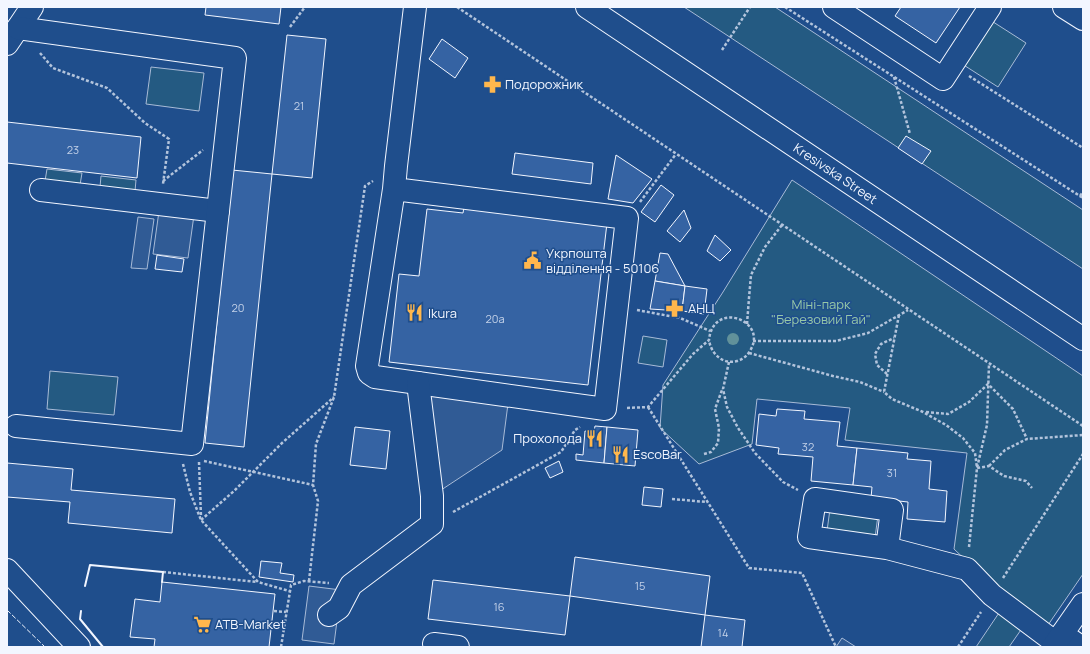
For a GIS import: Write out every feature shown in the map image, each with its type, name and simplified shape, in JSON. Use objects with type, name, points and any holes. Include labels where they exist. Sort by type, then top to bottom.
[{"type":"street","points":[[16,426],[192,444],[235,58],[11,37],[32,7]]},
{"type":"street","points":[[394,189],[627,218],[605,408],[374,377],[369,373],[367,366],[394,189],[415,7]]},
{"type":"street","name":"Kresivska Street","points":[[587,7],[1083,339]]},
{"type":"street","points":[[834,7],[861,14],[943,79],[990,7]]},
{"type":"street","points":[[1064,7],[1083,19]]},
{"type":"street","points":[[41,190],[218,211]]},
{"type":"street","points":[[329,615],[339,608],[352,584],[432,524],[432,496],[418,383]]},
{"type":"street","points":[[886,548],[892,510],[815,499],[809,537],[886,548],[967,569],[992,595],[1057,641],[1081,647]]},
{"type":"street","points":[[7,570],[79,647]]},
{"type":"street","points":[[1057,641],[1083,604]]},
{"type":"street","points":[[434,644],[458,647]]},
{"type":"path","points":[[290,27],[305,7]]},
{"type":"path","points":[[457,7],[1083,426]]},
{"type":"path","points":[[722,50],[750,7]]},
{"type":"path","points":[[785,7],[1082,197],[1083,192]]},
{"type":"path","points":[[11,37],[53,68],[107,88],[145,123],[169,139],[160,204]]},
{"type":"path","points":[[952,65],[1083,148]]},
{"type":"path","points":[[135,201],[226,132]]},
{"type":"path","points":[[627,218],[676,154]]},
{"type":"path","points":[[309,581],[318,501],[313,485],[316,444],[334,397],[365,186]]},
{"type":"path","points":[[748,324],[740,319],[731,317],[715,324],[710,331],[709,340],[713,353],[720,359],[733,362],[742,359],[749,353],[753,345],[752,332],[748,324],[751,275],[765,247],[782,225]]},
{"type":"path","points":[[617,307],[680,318],[710,331]]},
{"type":"path","points":[[753,341],[836,341],[868,333],[908,310]]},
{"type":"path","points":[[884,392],[899,315]]},
{"type":"path","points":[[888,375],[877,365],[875,354],[881,344],[894,338]]},
{"type":"path","points":[[432,524],[561,452],[575,430],[605,408],[648,407],[692,354],[709,340]]},
{"type":"path","points":[[749,353],[860,382],[884,392],[892,399],[923,412],[946,425],[963,438],[975,453],[978,468]]},
{"type":"path","points":[[704,454],[711,452],[718,443],[719,428],[715,409],[723,389],[729,362]]},
{"type":"path","points":[[967,569],[978,468],[987,425],[989,364]]},
{"type":"path","points":[[923,412],[948,414],[969,402],[988,384]]},
{"type":"path","points":[[988,384],[1013,410],[1027,439]]},
{"type":"path","points":[[723,389],[727,407],[738,428],[755,453],[783,482],[815,499]]},
{"type":"path","points":[[202,520],[234,491],[282,443],[334,397]]},
{"type":"path","points":[[648,407],[749,568],[802,573],[836,647]]},
{"type":"path","points":[[978,468],[990,466],[1004,450],[1027,439],[1083,435]]},
{"type":"path","points":[[178,442],[190,492],[202,520],[258,582]]},
{"type":"path","points":[[958,647],[1083,454]]},
{"type":"path","points":[[202,520],[199,460],[313,485]]},
{"type":"path","points":[[990,466],[1004,476],[1026,481],[1032,488]]},
{"type":"path","points":[[672,499],[708,502]]},
{"type":"path","points":[[164,572],[258,582],[289,591]]},
{"type":"path","points":[[281,647],[291,585],[304,581],[352,584]]},
{"type":"path","points":[[274,611],[286,612]]},
{"type":"green space","points":[[684,7],[775,7],[1083,210],[1083,269]]},
{"type":"green space","points":[[987,18],[1026,43],[998,87],[959,62]]},
{"type":"green space","points":[[151,67],[204,73],[199,111],[146,104]]},
{"type":"green space","points":[[47,169],[82,173],[80,185],[45,181]]},
{"type":"green space","points":[[101,176],[136,180],[135,191],[100,187]]},
{"type":"green space","name":"Міні-парк \"Березовий Гай\"","points":[[792,180],[1083,376],[1083,574],[1048,625],[1032,614],[1009,647],[976,647],[1009,598],[993,586],[954,549],[967,453],[845,440],[850,408],[757,399],[752,444],[699,464],[660,428],[663,385],[723,292]]},
{"type":"green space","points":[[643,336],[667,340],[663,367],[638,363]]},
{"type":"green space","points":[[50,371],[118,377],[114,415],[47,409]]},
{"type":"green space","points":[[830,509],[878,515],[875,538],[827,531]]},
{"type":"shaded area","points":[[160,204],[195,208],[188,258],[153,254]]},
{"type":"shaded area","points":[[138,217],[154,219],[147,269],[131,268]]},
{"type":"shaded area","points":[[418,383],[509,396],[502,450],[432,496]]},
{"type":"shaded area","points":[[309,586],[341,590],[334,644],[302,640]]},
{"type":"shaded area","points":[[842,638],[856,647],[836,647]]},
{"type":"building","points":[[206,7],[281,7],[279,24],[205,15]]},
{"type":"building","points":[[901,7],[960,7],[936,43],[895,16]]},
{"type":"building","points":[[287,35],[326,39],[312,178],[272,174]]},
{"type":"building","points":[[442,39],[468,58],[455,78],[429,59]]},
{"type":"building","points":[[7,122],[141,137],[137,178],[7,163]]},
{"type":"building","points":[[906,136],[931,151],[922,164],[898,148]]},
{"type":"building","points":[[515,153],[593,163],[591,184],[512,174]]},
{"type":"building","points":[[616,155],[652,179],[633,203],[608,199]]},
{"type":"building","points":[[232,170],[272,174],[244,447],[205,443]]},
{"type":"building","points":[[661,185],[674,195],[655,222],[641,212]]},
{"type":"building","points":[[464,207],[607,223],[588,385],[389,362],[399,274],[419,276],[427,209],[463,213]]},
{"type":"building","points":[[684,210],[691,228],[680,242],[667,231]]},
{"type":"building","points":[[715,235],[731,250],[720,261],[707,251]]},
{"type":"building","points":[[660,253],[668,254],[685,286],[655,281]]},
{"type":"building","points":[[157,255],[184,259],[182,272],[155,269]]},
{"type":"building","points":[[655,281],[685,286],[682,311],[650,309]]},
{"type":"building","points":[[685,286],[707,289],[704,314],[682,311]]},
{"type":"building","points":[[777,409],[805,411],[804,419],[840,422],[837,446],[857,448],[853,485],[811,481],[813,457],[778,454],[779,448],[756,445],[759,414],[776,416]]},
{"type":"building","name":"Прохолода","points":[[595,426],[607,427],[604,463],[576,460],[576,454],[583,455],[585,431],[594,432]]},
{"type":"building","points":[[355,427],[390,431],[386,469],[350,465]]},
{"type":"building","name":"EscoBar","points":[[607,427],[638,430],[635,466],[604,463]]},
{"type":"building","points":[[857,448],[908,453],[907,459],[931,461],[929,489],[947,491],[945,522],[907,519],[908,502],[871,498],[872,487],[853,485]]},
{"type":"building","points":[[559,461],[563,472],[550,478],[545,468]]},
{"type":"building","points":[[7,463],[73,469],[71,490],[175,499],[172,533],[68,523],[70,502],[7,497]]},
{"type":"building","points":[[644,487],[663,489],[661,507],[642,505]]},
{"type":"building","points":[[575,557],[710,576],[705,615],[570,596]]},
{"type":"building","points":[[261,561],[282,563],[280,573],[294,575],[293,582],[259,577]]},
{"type":"building","points":[[433,580],[570,596],[565,635],[428,619]]},
{"type":"building","name":"ATB-Market","points":[[162,582],[275,594],[269,647],[154,647],[155,639],[130,637],[135,599],[160,602]]},
{"type":"building","points":[[705,615],[745,620],[742,647],[701,647]]},
{"type":"fence","points":[[7,610],[45,647]]},
{"type":"wall","points":[[85,586],[90,565],[163,572],[162,582]]},
{"type":"wall","points":[[81,611],[80,619],[103,647]]},
{"type":"place","name":"Подорожник","points":[[492,84]]},
{"type":"place","name":"Укрпошта відділення - 50106","points":[[533,260]]},
{"type":"place","name":"АНЦ","points":[[675,308]]},
{"type":"place","name":"Ikura","points":[[415,313]]},
{"type":"place","name":"Прохолода","points":[[595,438]]},
{"type":"place","name":"EscoBar","points":[[620,454]]},
{"type":"place","name":"ATB-Market","points":[[202,624]]}]
